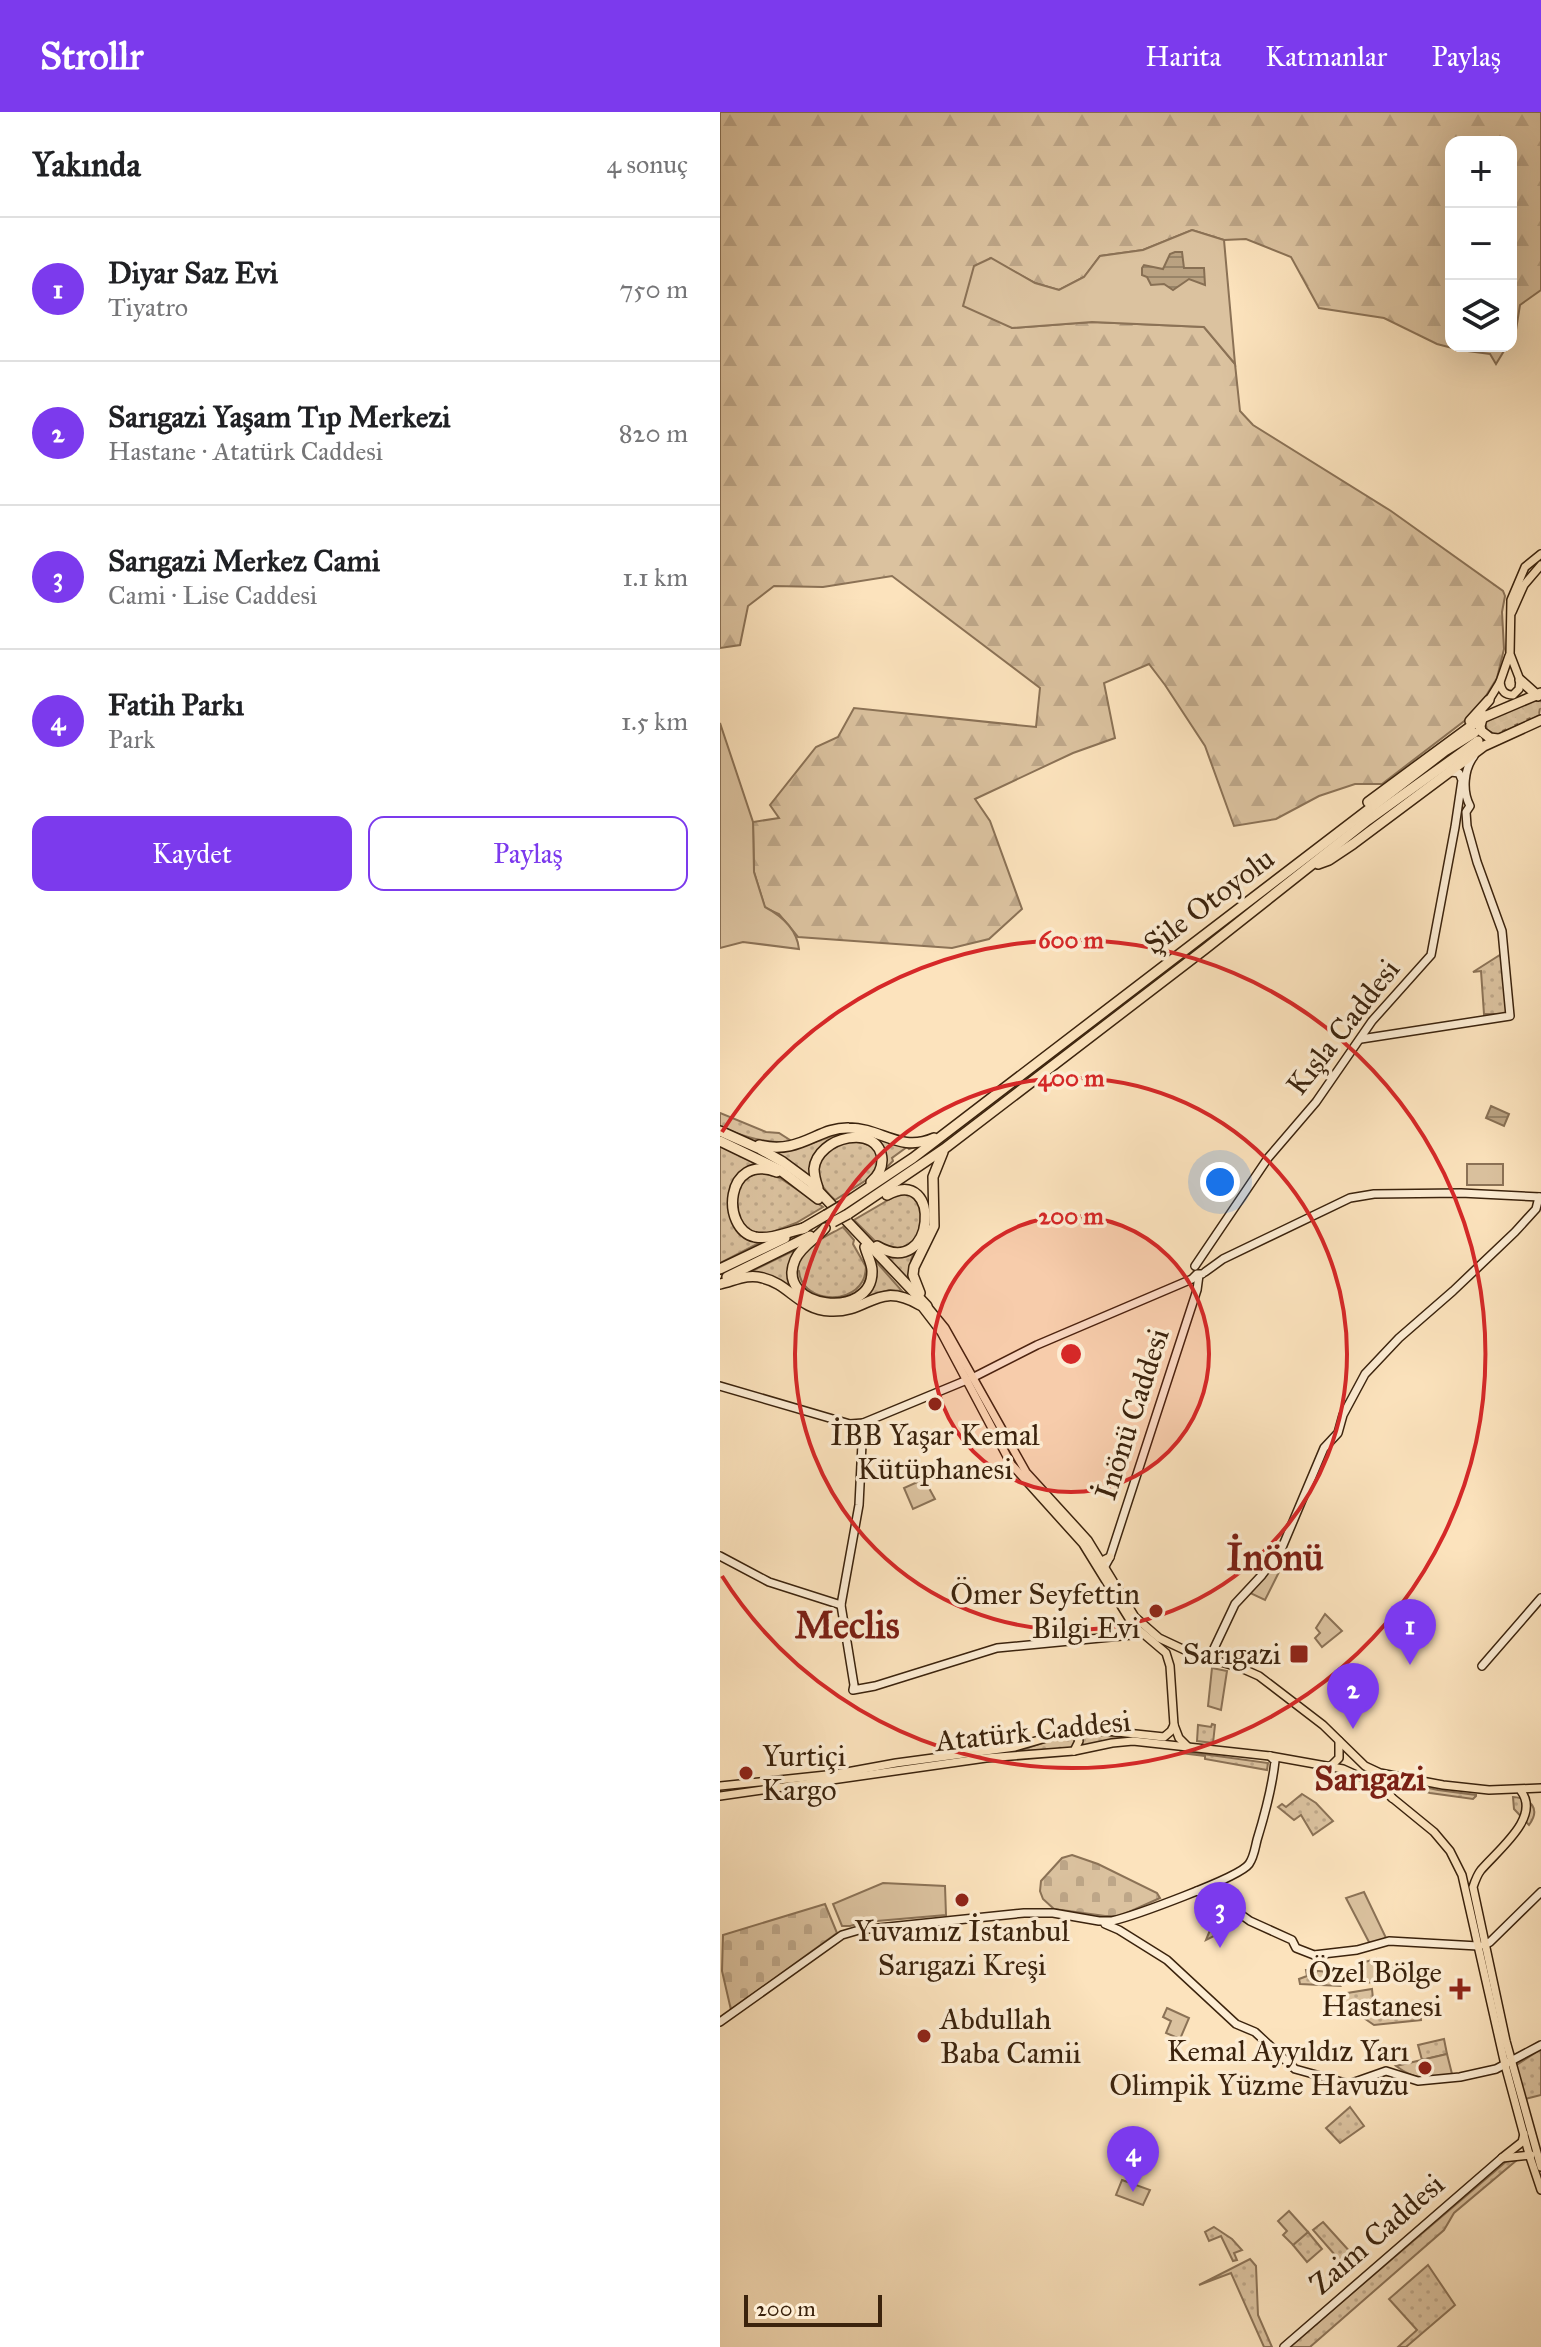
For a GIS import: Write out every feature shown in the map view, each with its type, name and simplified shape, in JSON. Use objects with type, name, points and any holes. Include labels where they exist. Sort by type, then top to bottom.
[{"type":"highway","points":[[1520,680],[1540,694]]},
{"type":"highway","points":[[1306,863],[1357,811],[1450,740],[1482,718],[1540,694]]},
{"type":"highway","points":[[1489,700],[1480,726],[1482,733],[1498,739]]},
{"type":"highway","points":[[1450,740],[1489,700]]},
{"type":"highway","points":[[1306,863],[1329,860],[1476,753],[1498,739],[1541,720]]},
{"type":"highway","name":"Şile Otoyolu","points":[[845,1210],[872,1199],[944,1149],[1445,751],[1476,737]]},
{"type":"highway","name":"Şile Otoyolu","points":[[845,1210],[858,1195],[951,1130],[1306,863]]},
{"type":"highway","points":[[732,1137],[779,1148],[807,1142],[848,1127],[903,1143],[928,1140],[951,1130]]},
{"type":"highway","points":[[720,1131],[783,1162],[819,1191],[924,1306]]},
{"type":"highway","points":[[819,1191],[814,1173],[819,1155],[837,1140],[857,1137],[873,1143],[881,1156],[879,1173],[858,1195]]},
{"type":"highway","points":[[720,1141],[765,1161],[801,1184],[866,1244],[889,1252],[910,1248],[921,1236],[927,1214],[922,1200],[916,1194],[901,1190],[872,1199]]},
{"type":"highway","points":[[924,1306],[916,1285],[914,1267],[934,1226],[933,1177],[944,1149]]},
{"type":"highway","points":[[801,1184],[762,1168],[746,1172],[728,1191],[726,1210],[734,1226],[753,1237],[773,1236],[828,1222]]},
{"type":"highway","points":[[720,1282],[766,1259],[845,1210]]},
{"type":"highway","points":[[828,1222],[818,1237],[799,1252],[793,1265],[798,1290],[814,1300],[843,1303],[865,1291],[870,1285],[872,1269],[866,1244]]},
{"type":"highway","points":[[720,1269],[805,1228]]},
{"type":"highway","points":[[720,1282],[764,1278],[808,1306],[831,1311],[895,1294],[924,1306]]},
{"type":"main road","points":[[1489,700],[1500,682],[1510,654],[1511,600],[1522,571],[1541,554]]},
{"type":"main road","points":[[1512,612],[1524,585],[1541,565]]},
{"type":"main road","points":[[1500,682],[1504,693],[1513,695],[1519,689],[1520,680],[1510,654]]},
{"type":"main road","points":[[924,1306],[1026,1472],[1079,1530],[1141,1624],[1159,1638],[1186,1651],[1259,1676],[1312,1716],[1371,1769],[1443,1785],[1519,1790],[1541,1788]]},
{"type":"main road","points":[[970,1378],[1011,1464],[1083,1544],[1133,1625],[1166,1653],[1170,1666]]},
{"type":"main road","points":[[1065,1523],[1082,1537],[1097,1561],[1103,1564]]},
{"type":"main road","points":[[1170,1666],[1175,1657],[1186,1651]]},
{"type":"main road","name":"Atatürk Caddesi","points":[[722,1786],[836,1774],[1015,1747],[1070,1731],[1108,1731],[1156,1738],[1168,1735],[1174,1725],[1170,1666]]},
{"type":"main road","points":[[1174,1725],[1179,1738],[1193,1749]]},
{"type":"main road","points":[[1070,1731],[1076,1733],[1079,1741],[1074,1751]]},
{"type":"main road","name":"Atatürk Caddesi","points":[[723,1796],[986,1758],[1074,1751],[1133,1741],[1331,1766],[1365,1778],[1434,1832],[1450,1851],[1481,1945]]},
{"type":"main road","points":[[1331,1766],[1339,1758],[1339,1741]]},
{"type":"main road","points":[[1392,1798],[1389,1793],[1391,1784],[1404,1778]]},
{"type":"main road","points":[[741,1784],[739,1789],[743,1794]]},
{"type":"main road","points":[[722,1786],[728,1790],[723,1796]]},
{"type":"main road","points":[[1519,1790],[1534,1798]]},
{"type":"main road","points":[[1525,1836],[1479,1873],[1473,1887],[1481,1945],[1524,2134],[1532,2157],[1541,2167]]},
{"type":"main road","points":[[1458,1868],[1467,1873],[1479,1873]]},
{"type":"main road","points":[[1508,2063],[1541,2190]]},
{"type":"main road","points":[[1502,2158],[1522,2142],[1524,2134]]},
{"type":"main road","points":[[1502,2158],[1532,2157]]},
{"type":"street","points":[[1361,1039],[1510,1016],[1502,931],[1477,862],[1463,806],[1468,765],[1476,753]]},
{"type":"street","name":"Kışla Caddesi","points":[[1200,1270],[1207,1250],[1268,1158],[1316,1102],[1380,1012],[1431,955],[1455,827],[1463,806],[1462,776],[1455,771],[1449,772]]},
{"type":"street","points":[[1455,827],[1460,824],[1467,826]]},
{"type":"street","points":[[720,1386],[850,1424],[863,1423],[1132,1306],[1189,1275],[1350,1198],[1374,1194],[1457,1193],[1540,1197],[1539,1212],[1399,1338],[1365,1374],[1343,1415],[1338,1433],[1324,1448],[1281,1550],[1235,1604],[1209,1659]]},
{"type":"street","name":"İnönü Caddesi","points":[[1103,1564],[1110,1557],[1199,1284],[1200,1270]]},
{"type":"street","points":[[863,1423],[859,1505],[841,1605],[853,1690],[997,1648],[1142,1634]]},
{"type":"street","points":[[720,1556],[769,1582],[841,1605]]},
{"type":"street","points":[[1482,1666],[1541,1598]]},
{"type":"street","points":[[1099,1921],[1119,1919],[1197,1891],[1243,1870],[1252,1860],[1271,1792],[1275,1761],[1270,1756]]},
{"type":"street","points":[[1197,1891],[1222,1901],[1250,1921],[1292,1940],[1296,1948],[1314,1955],[1357,1950],[1389,1941],[1481,1945],[1490,1942],[1541,1892]]},
{"type":"street","points":[[720,2022],[842,1935],[859,1930],[1024,1913],[1053,1913],[1099,1921],[1118,1929],[1167,1960],[1236,2024],[1255,2032],[1302,2072],[1349,2084],[1386,2071],[1418,2081],[1460,2077],[1508,2063],[1541,2045]]},
{"type":"street","points":[[1118,1929],[1119,1919]]},
{"type":"street","points":[[720,2029],[729,2016]]},
{"type":"street","name":"Zaim Caddesi","points":[[1284,2347],[1502,2158]]},
{"type":"green space","points":[[720,112],[1541,112],[1541,290],[1520,305],[1517,324],[1517,136],[1445,136],[1445,346],[1384,318],[1319,308],[1291,257],[1246,239],[1224,240],[1192,230],[1143,250],[1100,256],[1084,277],[1059,290],[1035,283],[991,259],[1012,328],[1092,322],[1204,327],[1235,364],[1240,411],[1253,425],[1391,511],[1503,591],[1504,649],[1497,678],[1476,712],[1382,784],[1355,784],[1319,796],[1276,819],[1234,826],[1205,746],[1149,664],[1104,683],[1115,738],[1073,753],[975,799],[990,821],[1022,909],[989,939],[952,948],[798,937],[779,914],[765,908],[754,872],[753,822],[779,818],[770,805],[816,747],[838,737],[854,708],[1036,727],[1040,688],[892,576],[823,587],[774,586],[748,606],[740,645],[720,648]]},
{"type":"green space","points":[[1192,230],[1224,240],[1235,364],[1204,327],[1092,322],[1012,328],[963,306],[974,266],[991,258],[1035,283],[1059,290],[1084,277],[1100,256],[1143,250]]},
{"type":"green space","points":[[1475,352],[1503,352],[1496,364],[1490,354]]},
{"type":"green space","points":[[1534,698],[1541,702],[1539,714],[1496,734],[1486,730],[1488,719]]},
{"type":"green space","points":[[720,723],[753,822],[754,872],[765,907],[788,924],[799,949],[743,942],[720,948]]},
{"type":"green space","points":[[1503,953],[1508,1014],[1484,1014],[1481,971],[1473,972]]},
{"type":"green space","points":[[720,1113],[766,1132],[779,1133],[793,1142],[765,1141],[729,1131],[720,1127]]},
{"type":"green space","points":[[852,1132],[865,1135],[826,1144],[812,1179],[768,1150],[798,1148]]},
{"type":"green space","points":[[865,1135],[917,1146],[907,1147],[892,1158],[893,1161],[883,1171],[885,1163]]},
{"type":"green space","points":[[850,1140],[865,1143],[877,1152],[877,1168],[874,1175],[835,1200],[820,1181],[818,1164],[829,1150]]},
{"type":"green space","points":[[720,1146],[765,1165],[750,1169],[740,1177],[733,1189],[731,1203],[739,1228],[749,1237],[763,1241],[720,1263]]},
{"type":"green space","points":[[1467,1164],[1503,1164],[1503,1185],[1467,1185]]},
{"type":"green space","points":[[760,1172],[780,1178],[823,1207],[796,1223],[767,1234],[747,1232],[729,1207],[738,1181]]},
{"type":"green space","points":[[902,1192],[912,1195],[923,1210],[918,1234],[911,1244],[901,1249],[878,1244],[854,1220]]},
{"type":"green space","points":[[843,1227],[868,1266],[864,1284],[853,1295],[838,1299],[823,1298],[798,1282],[795,1269],[811,1246]]},
{"type":"green space","points":[[799,1248],[789,1272],[799,1296],[776,1279],[748,1273]]},
{"type":"green space","points":[[915,1249],[910,1283],[882,1253],[892,1255]]},
{"type":"green space","points":[[872,1257],[902,1291],[889,1290],[865,1298]]},
{"type":"green space","points":[[924,1479],[935,1499],[913,1509],[904,1488]]},
{"type":"green space","points":[[1272,1566],[1279,1572],[1265,1600],[1250,1593]]},
{"type":"green space","points":[[1325,1614],[1342,1631],[1322,1647],[1315,1638],[1320,1633],[1316,1628]]},
{"type":"green space","points":[[1212,1668],[1227,1671],[1221,1710],[1208,1706]]},
{"type":"green space","points":[[1198,1725],[1211,1727],[1215,1725],[1213,1743],[1197,1741]]},
{"type":"green space","points":[[1070,1734],[1075,1739],[1072,1748],[1023,1751],[743,1788],[1021,1750]]},
{"type":"green space","points":[[1081,1734],[1162,1740],[1083,1747]]},
{"type":"green space","points":[[1181,1751],[1268,1763],[1267,1770],[1205,1759],[1205,1756]]},
{"type":"green space","points":[[1402,1782],[1476,1796],[1473,1799],[1430,1793]]},
{"type":"green space","points":[[1302,1794],[1316,1803],[1333,1821],[1313,1835],[1301,1815],[1294,1820],[1278,1807],[1282,1804],[1286,1807]]},
{"type":"green space","points":[[1513,1797],[1532,1805],[1534,1814],[1529,1825],[1514,1809]]},
{"type":"green space","points":[[1072,1855],[1098,1864],[1157,1893],[1160,1898],[1120,1916],[1054,1909],[1043,1899],[1041,1881],[1062,1858]]},
{"type":"green space","points":[[883,1883],[945,1886],[946,1915],[842,1926],[833,1904]]},
{"type":"green space","points":[[1364,1892],[1387,1940],[1370,1944],[1346,1898]]},
{"type":"green space","points":[[825,1904],[837,1933],[731,2010],[722,1971],[723,1935]]},
{"type":"green space","points":[[1219,1908],[1232,1911],[1222,1932],[1206,1940]]},
{"type":"green space","points":[[1376,1959],[1380,1969],[1393,1965],[1394,1980],[1365,1983],[1361,1963]]},
{"type":"green space","points":[[1306,1970],[1330,1972],[1340,1986],[1300,1984],[1299,1979],[1307,1976]]},
{"type":"green space","points":[[1372,1989],[1374,2008],[1419,2004],[1421,2020],[1374,2025],[1335,1995]]},
{"type":"green space","points":[[1167,2008],[1189,2018],[1180,2039],[1166,2033],[1171,2021],[1163,2017]]},
{"type":"green space","points":[[1444,2039],[1447,2054],[1422,2060],[1418,2045]]},
{"type":"green space","points":[[1541,2049],[1541,2095],[1525,2099],[1515,2066]]},
{"type":"green space","name":"Kemal Ayyıldız Yarı Olimpik Yüzme Havuzu","points":[[1447,2054],[1452,2074],[1422,2078],[1396,2066]]},
{"type":"green space","points":[[1350,2107],[1364,2126],[1340,2143],[1326,2128]]},
{"type":"green space","points":[[1508,2160],[1517,2160],[1454,2213],[1444,2230],[1310,2347],[1289,2347]]},
{"type":"green space","points":[[1122,2180],[1150,2190],[1143,2205],[1116,2195]]},
{"type":"green space","points":[[1289,2211],[1308,2232],[1293,2245],[1283,2235],[1287,2231],[1278,2221]]},
{"type":"green space","points":[[1323,2222],[1352,2254],[1342,2263],[1313,2230]]},
{"type":"green space","points":[[1214,2227],[1242,2250],[1234,2253],[1237,2260],[1233,2261],[1221,2236],[1209,2241],[1205,2232]]},
{"type":"green space","points":[[1308,2232],[1322,2249],[1307,2262],[1293,2245]]},
{"type":"green space","points":[[1250,2259],[1256,2266],[1258,2315],[1272,2347],[1264,2347],[1231,2273],[1199,2285]]},
{"type":"green space","points":[[1428,2265],[1455,2305],[1406,2347],[1398,2347],[1417,2330],[1389,2299]]},
{"type":"shaded area","points":[[1182,252],[1184,268],[1204,268],[1205,285],[1189,279],[1173,290],[1164,284],[1151,285],[1142,275],[1144,265],[1163,269],[1170,254]]},
{"type":"shaded area","points":[[1491,1106],[1509,1114],[1504,1126],[1486,1118]]},
{"type":"waterway","points":[[799,1271],[808,1289],[826,1297],[836,1297],[855,1290],[864,1278],[866,1264]]},
{"type":"tunnel","points":[[1475,732],[1499,718],[1541,703]]},
{"type":"tunnel","points":[[1481,739],[1541,712]]},
{"type":"place","name":"İBB Yaşar Kemal Kütüphanesi","points":[[935,1404]]},
{"type":"place","name":"Ömer Seyfettin Bilgi Evi","points":[[1156,1611]]},
{"type":"place","name":"Sarıgazi","points":[[1299,1654]]},
{"type":"place","name":"Diyar Saz Evi","points":[[1410,1665]]},
{"type":"place","name":"Sarıgazi Yaşam Tıp Merkezi","points":[[1353,1729]]},
{"type":"place","name":"Yurtiçi Kargo","points":[[746,1773]]},
{"type":"place","name":"Yuvamız İstanbul Sarıgazi Kreşi","points":[[962,1900]]},
{"type":"place","name":"Sarıgazi Merkez Cami","points":[[1220,1948]]},
{"type":"place","name":"Özel Bölge Hastanesi","points":[[1460,1989]]},
{"type":"place","name":"Abdullah Baba Camii","points":[[924,2036]]},
{"type":"place","name":"Kemal Ayyıldız Yarı Olimpik Yüzme Havuzu","points":[[1425,2068]]},
{"type":"place","name":"Fatih Parkı","points":[[1133,2192]]},
{"type":"district","name":"İnönü","points":[[1275,1557]]},
{"type":"district","name":"Meclis","points":[[847,1625]]},
{"type":"district","name":"Sarıgazi","points":[[1370,1778]]}]
